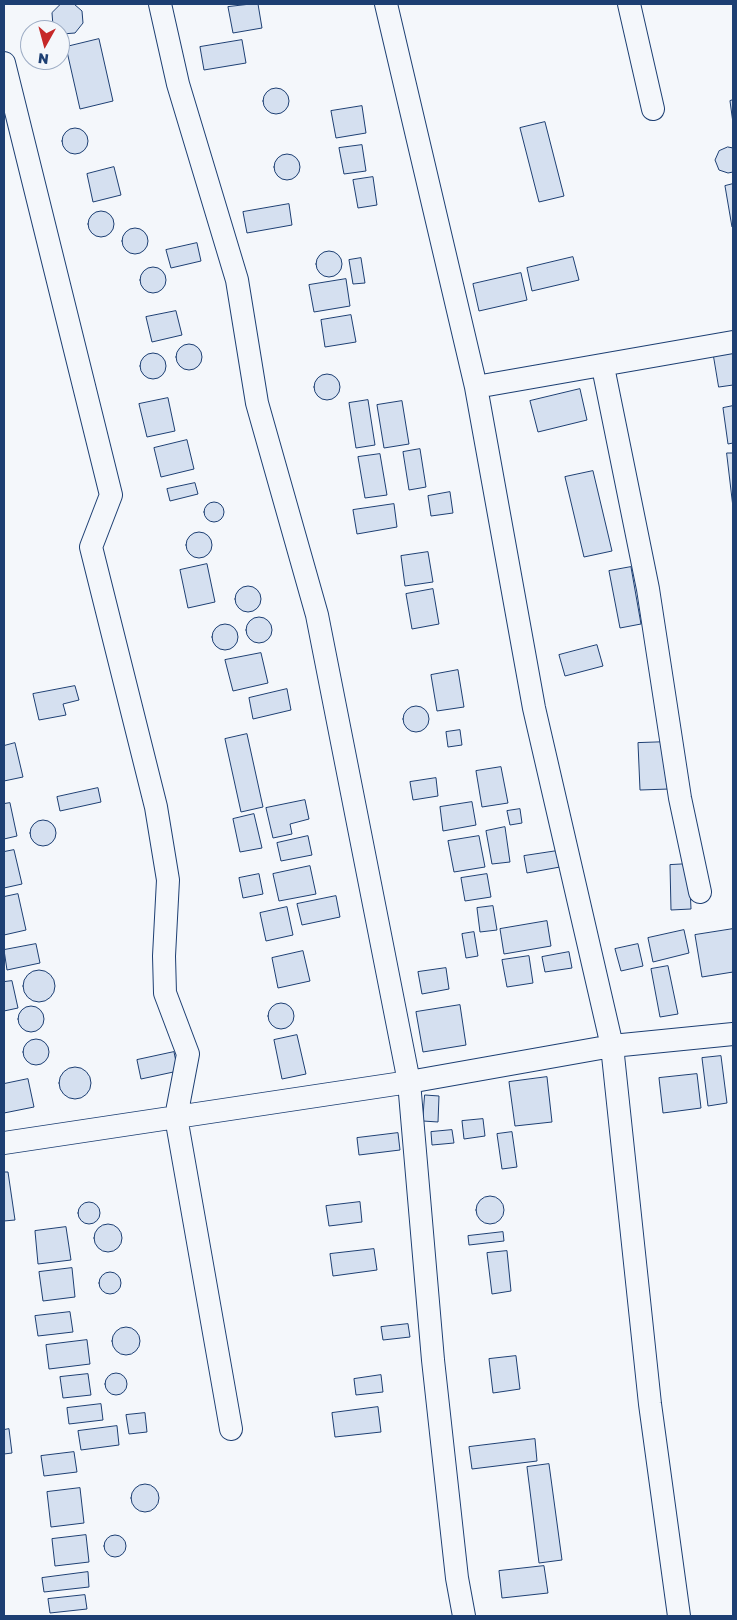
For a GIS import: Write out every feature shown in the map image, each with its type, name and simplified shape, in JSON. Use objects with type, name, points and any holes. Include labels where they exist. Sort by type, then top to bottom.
[{"type":"street","points":[[160,4],[178,84],[236,280],[257,403],[317,615],[409,1082],[433,1360],[457,1578],[464,1616]]},
{"type":"street","points":[[386,4],[476,387],[534,708],[612,1046],[650,1404],[679,1616]]},
{"type":"street","points":[[629,4],[653,109]]},
{"type":"street","points":[[4,63],[111,495],[92,547],[156,807],[168,880],[164,956],[165,993],[188,1054],[176,1117],[231,1430]]},
{"type":"street","points":[[476,387],[602,367],[733,342]]},
{"type":"street","points":[[602,367],[648,589],[680,798],[700,892]]},
{"type":"street","points":[[4,1143],[409,1082],[612,1046],[733,1034]]},
{"type":"building","points":[[61,4],[74,4],[82,11],[83,23],[75,33],[70,33],[70,20],[53,20],[52,13]]},
{"type":"building","points":[[258,4],[262,28],[233,33],[228,7]]},
{"type":"building","points":[[99,39],[113,101],[80,109],[70,65],[70,46]]},
{"type":"building","points":[[242,40],[246,63],[204,70],[200,47]]},
{"type":"building","points":[[276,88],[285,92],[289,101],[285,110],[276,114],[267,110],[263,101],[267,92]]},
{"type":"building","points":[[733,100],[733,123],[730,101]]},
{"type":"building","points":[[362,106],[366,133],[336,138],[331,111]]},
{"type":"building","points":[[545,122],[564,196],[539,202],[520,128]]},
{"type":"building","points":[[75,128],[84,132],[88,141],[84,150],[75,154],[66,150],[62,141],[66,132]]},
{"type":"building","points":[[362,145],[366,171],[344,174],[339,148]]},
{"type":"building","points":[[728,147],[733,148],[733,172],[728,173],[719,170],[715,160],[719,151]]},
{"type":"building","points":[[287,154],[296,158],[300,167],[296,176],[287,180],[278,176],[274,167],[278,158]]},
{"type":"building","points":[[114,167],[121,195],[93,202],[87,174]]},
{"type":"building","points":[[373,177],[377,205],[358,208],[353,180]]},
{"type":"building","points":[[733,184],[733,226],[732,227],[725,186]]},
{"type":"building","points":[[289,204],[292,225],[247,233],[243,212]]},
{"type":"building","points":[[101,211],[110,215],[114,224],[110,233],[101,237],[92,233],[88,224],[92,215]]},
{"type":"building","points":[[135,228],[144,232],[148,241],[144,250],[135,254],[126,250],[122,241],[126,232]]},
{"type":"building","points":[[197,243],[201,261],[171,268],[166,250]]},
{"type":"building","points":[[329,251],[338,255],[342,264],[338,273],[329,277],[320,273],[316,264],[320,255]]},
{"type":"building","points":[[573,257],[579,280],[532,291],[527,268]]},
{"type":"building","points":[[361,258],[365,283],[353,284],[349,260]]},
{"type":"building","points":[[153,267],[162,271],[166,280],[162,289],[153,293],[144,289],[140,280],[144,271]]},
{"type":"building","points":[[521,273],[527,300],[479,311],[473,284]]},
{"type":"building","points":[[346,279],[350,306],[314,312],[309,285]]},
{"type":"building","points":[[176,311],[182,335],[152,342],[146,317]]},
{"type":"building","points":[[351,315],[356,342],[325,347],[321,320]]},
{"type":"building","points":[[189,344],[198,348],[202,357],[198,366],[189,370],[180,366],[176,357],[180,348]]},
{"type":"building","points":[[713,351],[733,353],[733,385],[719,387]]},
{"type":"building","points":[[153,353],[162,357],[166,366],[162,375],[153,379],[144,375],[140,366],[144,357]]},
{"type":"building","points":[[327,374],[336,378],[340,387],[336,396],[327,400],[318,396],[314,387],[318,378]]},
{"type":"building","points":[[580,389],[587,420],[538,432],[530,401]]},
{"type":"building","points":[[168,398],[175,431],[147,437],[139,404]]},
{"type":"building","points":[[368,400],[375,445],[356,448],[349,403]]},
{"type":"building","points":[[402,401],[409,444],[384,448],[377,405]]},
{"type":"building","points":[[733,406],[733,443],[728,444],[723,408]]},
{"type":"building","points":[[187,440],[194,469],[161,477],[154,448]]},
{"type":"building","points":[[420,449],[426,487],[409,490],[403,452]]},
{"type":"building","points":[[727,453],[733,453],[733,507]]},
{"type":"building","points":[[380,454],[387,495],[365,498],[358,457]]},
{"type":"building","points":[[593,471],[612,551],[584,557],[565,477]]},
{"type":"building","points":[[195,483],[198,494],[170,501],[167,489]]},
{"type":"building","points":[[450,492],[453,513],[431,516],[428,496]]},
{"type":"building","points":[[214,502],[221,505],[224,512],[221,519],[214,522],[207,519],[204,512],[207,505]]},
{"type":"building","points":[[394,504],[397,527],[357,534],[353,510]]},
{"type":"building","points":[[199,532],[208,536],[212,545],[208,554],[199,558],[190,554],[186,545],[190,536]]},
{"type":"building","points":[[428,552],[433,582],[405,586],[401,556]]},
{"type":"building","points":[[207,564],[215,602],[188,608],[180,570]]},
{"type":"building","points":[[631,567],[641,624],[620,628],[609,571]]},
{"type":"building","points":[[248,586],[257,590],[261,599],[257,608],[248,612],[239,608],[235,599],[239,590]]},
{"type":"building","points":[[433,589],[439,624],[412,629],[406,594]]},
{"type":"building","points":[[259,617],[268,621],[272,630],[268,639],[259,643],[250,639],[246,630],[250,621]]},
{"type":"building","points":[[225,624],[234,628],[238,637],[234,646],[225,650],[216,646],[212,637],[216,628]]},
{"type":"building","points":[[597,645],[603,666],[565,676],[559,655]]},
{"type":"building","points":[[261,653],[268,683],[233,691],[225,660]]},
{"type":"building","points":[[458,670],[464,707],[437,711],[431,675]]},
{"type":"building","points":[[75,686],[79,700],[63,704],[66,715],[39,720],[33,694]]},
{"type":"building","points":[[287,689],[291,710],[253,719],[249,698]]},
{"type":"building","points":[[416,706],[425,710],[429,719],[425,728],[416,732],[407,728],[403,719],[407,710]]},
{"type":"building","points":[[460,730],[462,745],[448,747],[446,732]]},
{"type":"building","points":[[247,734],[263,807],[241,812],[225,739]]},
{"type":"building","points":[[668,742],[669,789],[640,790],[638,743]]},
{"type":"building","points":[[15,743],[23,777],[4,781],[4,746]]},
{"type":"building","points":[[501,767],[508,803],[482,807],[476,771]]},
{"type":"building","points":[[436,778],[438,796],[413,800],[410,782]]},
{"type":"building","points":[[98,788],[101,802],[60,811],[57,797]]},
{"type":"building","points":[[305,800],[309,819],[290,824],[292,834],[273,838],[266,808]]},
{"type":"building","points":[[472,802],[476,825],[443,831],[440,807]]},
{"type":"building","points":[[10,803],[17,836],[4,839],[4,804]]},
{"type":"building","points":[[520,809],[522,823],[510,825],[507,811]]},
{"type":"building","points":[[254,814],[262,848],[240,852],[233,819]]},
{"type":"building","points":[[43,820],[52,824],[56,833],[52,842],[43,846],[34,842],[30,833],[34,824]]},
{"type":"building","points":[[505,827],[510,862],[492,864],[486,831]]},
{"type":"building","points":[[308,836],[312,855],[281,861],[277,843]]},
{"type":"building","points":[[479,836],[485,867],[454,872],[448,841]]},
{"type":"building","points":[[14,850],[22,884],[4,888],[4,852]]},
{"type":"building","points":[[557,851],[560,867],[527,873],[524,856]]},
{"type":"building","points":[[689,864],[691,909],[671,910],[670,865]]},
{"type":"building","points":[[310,866],[316,894],[279,901],[273,874]]},
{"type":"building","points":[[259,874],[263,894],[243,898],[239,878]]},
{"type":"building","points":[[487,874],[491,897],[465,901],[461,878]]},
{"type":"building","points":[[18,894],[26,930],[4,935],[4,897]]},
{"type":"building","points":[[336,896],[340,917],[302,925],[297,904]]},
{"type":"building","points":[[493,906],[497,930],[480,932],[477,908]]},
{"type":"building","points":[[287,907],[293,935],[266,941],[260,913]]},
{"type":"building","points":[[547,921],[551,946],[504,954],[500,929]]},
{"type":"building","points":[[733,929],[733,972],[702,977],[695,935]]},
{"type":"building","points":[[684,930],[689,953],[653,962],[648,938]]},
{"type":"building","points":[[474,932],[478,956],[466,958],[462,934]]},
{"type":"building","points":[[36,944],[40,963],[7,970],[4,950]]},
{"type":"building","points":[[638,944],[643,966],[621,971],[615,949]]},
{"type":"building","points":[[303,951],[310,981],[278,988],[272,958]]},
{"type":"building","points":[[569,952],[572,968],[545,972],[542,957]]},
{"type":"building","points":[[529,956],[533,983],[507,987],[502,960]]},
{"type":"building","points":[[668,966],[678,1014],[660,1017],[651,969]]},
{"type":"building","points":[[446,968],[449,989],[422,994],[418,972]]},
{"type":"building","points":[[39,970],[45,971],[50,975],[54,980],[54,992],[50,997],[45,1001],[39,1002],[33,1001],[28,997],[24,992],[23,986],[24,980],[28,975],[33,971]]},
{"type":"building","points":[[12,981],[18,1008],[4,1011],[4,982]]},
{"type":"building","points":[[281,1003],[290,1007],[294,1016],[290,1025],[281,1029],[272,1025],[268,1016],[272,1007]]},
{"type":"building","points":[[460,1005],[466,1045],[423,1052],[416,1012]]},
{"type":"building","points":[[31,1006],[40,1010],[44,1019],[40,1028],[31,1032],[22,1028],[18,1019],[22,1010]]},
{"type":"building","points":[[297,1035],[306,1074],[282,1079],[274,1040]]},
{"type":"building","points":[[36,1039],[45,1043],[49,1052],[45,1061],[36,1065],[27,1061],[23,1052],[27,1043]]},
{"type":"building","points":[[174,1052],[178,1071],[141,1079],[137,1060]]},
{"type":"building","points":[[721,1056],[727,1103],[708,1106],[702,1058]]},
{"type":"building","points":[[75,1067],[81,1068],[86,1072],[90,1077],[90,1089],[86,1094],[81,1098],[75,1099],[69,1098],[64,1094],[60,1089],[59,1083],[60,1077],[64,1072],[69,1068]]},
{"type":"building","points":[[697,1074],[701,1108],[663,1113],[659,1078]]},
{"type":"building","points":[[547,1077],[552,1122],[515,1126],[509,1082]]},
{"type":"building","points":[[28,1079],[34,1107],[4,1113],[4,1084]]},
{"type":"building","points":[[425,1095],[439,1096],[438,1122],[423,1121]]},
{"type":"building","points":[[483,1119],[485,1136],[464,1139],[462,1121]]},
{"type":"building","points":[[452,1130],[454,1143],[432,1145],[431,1132]]},
{"type":"building","points":[[512,1132],[517,1167],[502,1169],[497,1134]]},
{"type":"building","points":[[398,1133],[400,1150],[359,1155],[357,1138]]},
{"type":"building","points":[[4,1172],[8,1172],[15,1220],[4,1221]]},
{"type":"building","points":[[490,1196],[500,1200],[504,1210],[500,1220],[490,1224],[480,1220],[476,1210],[480,1200]]},
{"type":"building","points":[[89,1202],[97,1205],[100,1213],[97,1221],[89,1224],[81,1221],[78,1213],[81,1205]]},
{"type":"building","points":[[360,1202],[362,1222],[329,1226],[326,1206]]},
{"type":"building","points":[[108,1224],[118,1228],[122,1238],[118,1248],[108,1252],[98,1248],[94,1238],[98,1228]]},
{"type":"building","points":[[66,1227],[71,1260],[38,1264],[35,1231]]},
{"type":"building","points":[[503,1232],[504,1241],[469,1245],[468,1236]]},
{"type":"building","points":[[374,1249],[377,1270],[333,1276],[330,1254]]},
{"type":"building","points":[[507,1251],[511,1291],[492,1294],[487,1253]]},
{"type":"building","points":[[72,1268],[75,1297],[43,1301],[39,1272]]},
{"type":"building","points":[[110,1272],[118,1275],[121,1283],[118,1291],[110,1294],[102,1291],[99,1283],[102,1275]]},
{"type":"building","points":[[70,1312],[73,1332],[38,1336],[35,1316]]},
{"type":"building","points":[[408,1324],[410,1337],[383,1340],[381,1327]]},
{"type":"building","points":[[126,1327],[136,1331],[140,1341],[136,1351],[126,1355],[116,1351],[112,1341],[116,1331]]},
{"type":"building","points":[[87,1340],[90,1364],[49,1369],[46,1345]]},
{"type":"building","points":[[516,1356],[520,1389],[493,1393],[489,1359]]},
{"type":"building","points":[[116,1373],[124,1376],[127,1384],[124,1392],[116,1395],[108,1392],[105,1384],[108,1376]]},
{"type":"building","points":[[88,1374],[91,1395],[63,1398],[60,1377]]},
{"type":"building","points":[[381,1375],[383,1392],[356,1395],[354,1379]]},
{"type":"building","points":[[101,1404],[103,1420],[69,1424],[67,1408]]},
{"type":"building","points":[[378,1407],[381,1432],[335,1437],[332,1413]]},
{"type":"building","points":[[145,1413],[147,1432],[129,1434],[126,1415]]},
{"type":"building","points":[[117,1426],[119,1445],[81,1450],[78,1431]]},
{"type":"building","points":[[9,1429],[12,1453],[4,1454],[4,1430]]},
{"type":"building","points":[[535,1439],[537,1461],[472,1469],[469,1447]]},
{"type":"building","points":[[74,1452],[77,1472],[44,1476],[41,1456]]},
{"type":"building","points":[[549,1464],[562,1560],[539,1563],[527,1467]]},
{"type":"building","points":[[145,1484],[155,1488],[159,1498],[155,1508],[145,1512],[135,1508],[131,1498],[135,1488]]},
{"type":"building","points":[[80,1488],[84,1523],[51,1527],[47,1492]]},
{"type":"building","points":[[86,1535],[89,1562],[55,1566],[52,1539]]},
{"type":"building","points":[[115,1535],[123,1538],[126,1546],[123,1554],[115,1557],[107,1554],[104,1546],[107,1538]]},
{"type":"building","points":[[544,1566],[548,1593],[502,1598],[499,1571]]},
{"type":"building","points":[[88,1572],[89,1587],[44,1592],[42,1578]]},
{"type":"building","points":[[85,1595],[87,1609],[50,1613],[48,1599]]}]
